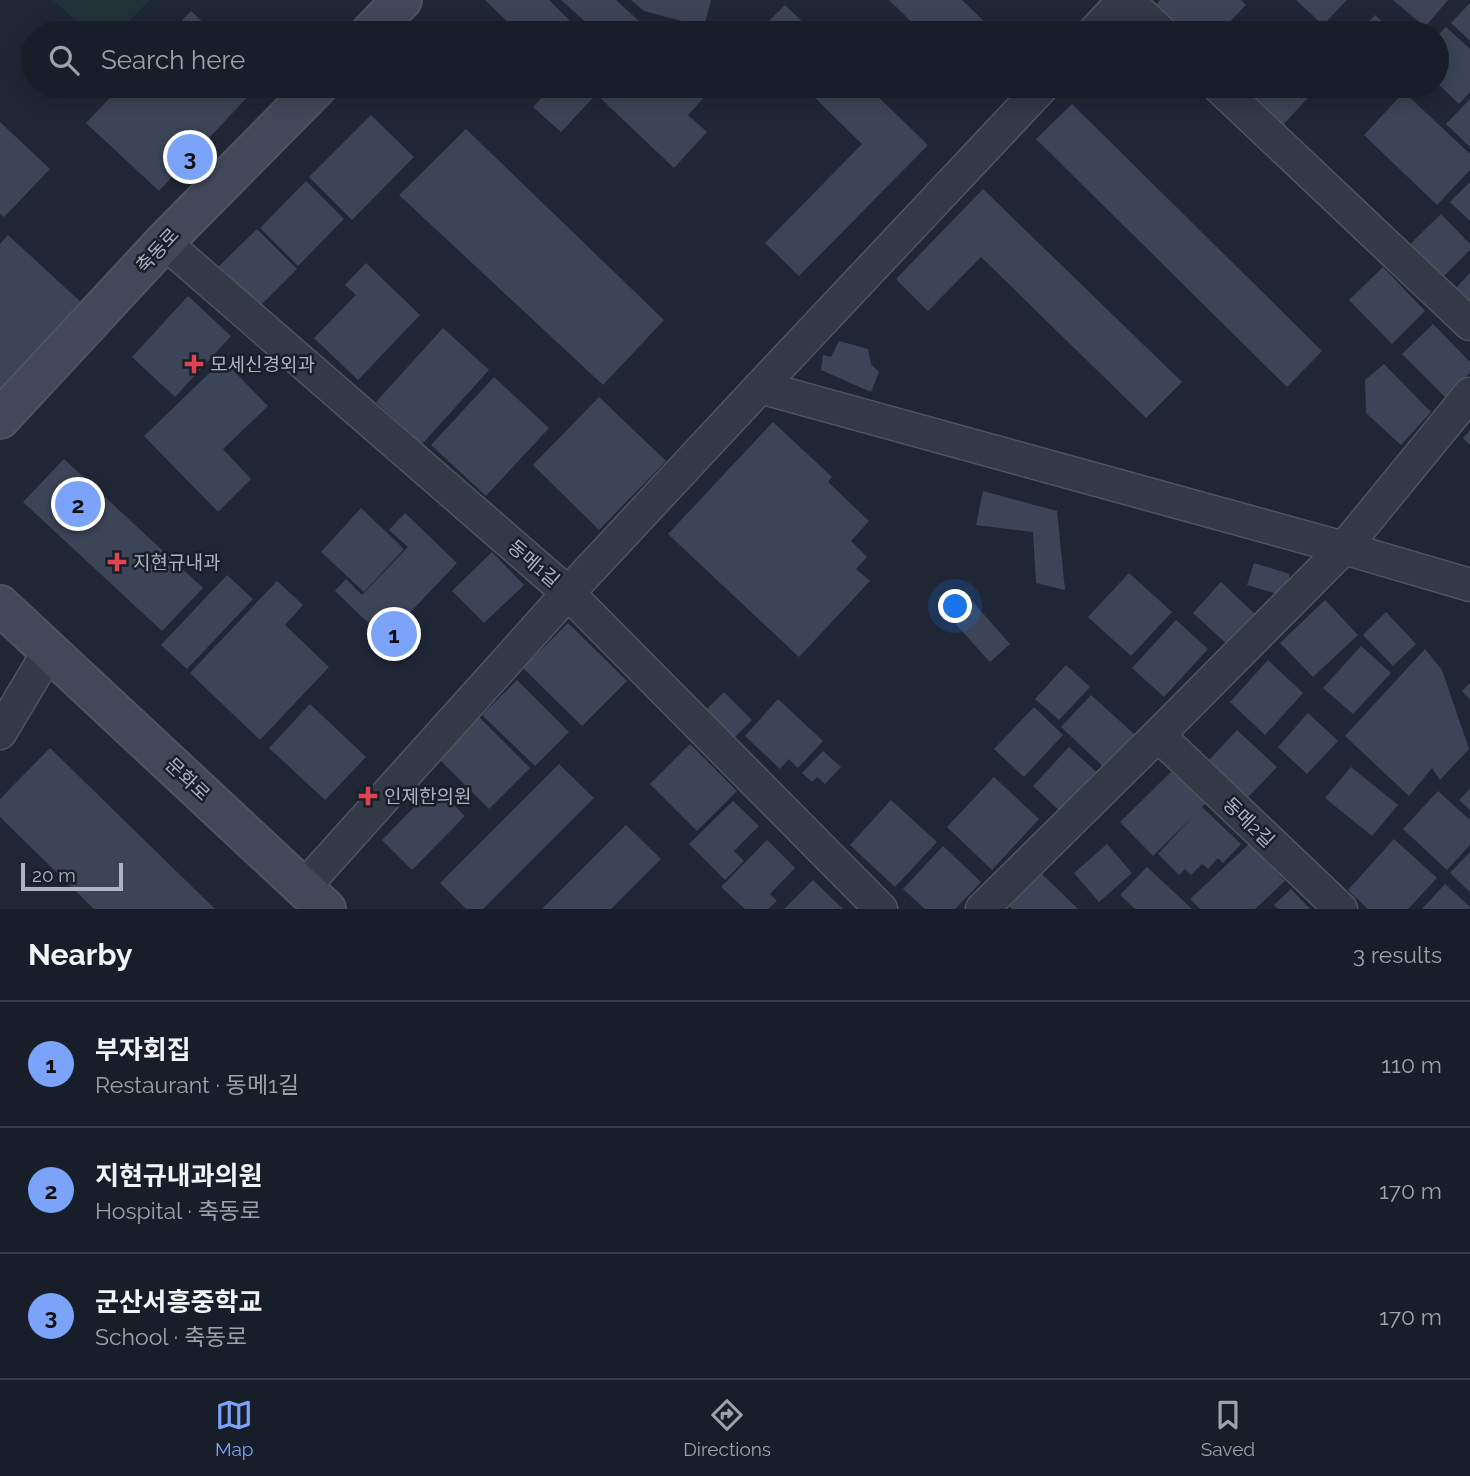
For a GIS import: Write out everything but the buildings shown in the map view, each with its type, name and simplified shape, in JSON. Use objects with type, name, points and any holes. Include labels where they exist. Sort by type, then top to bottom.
[{"type":"street","points":[[382,21],[402,0]]},
{"type":"street","points":[[1105,21],[1126,0],[1149,21]]},
{"type":"street","name":"축동로","points":[[0,419],[163,242],[306,98]]},
{"type":"street","points":[[315,898],[568,593],[1032,98]]},
{"type":"street","points":[[1231,98],[1470,324]]},
{"type":"street","name":"동메1길","points":[[163,242],[568,593],[881,909]]},
{"type":"street","points":[[760,387],[1470,585]]},
{"type":"street","points":[[982,909],[1344,548],[1470,394]]},
{"type":"street","name":"문화로","points":[[0,605],[315,898]]},
{"type":"street","points":[[0,733],[49,651]]},
{"type":"street","name":"동메2길","points":[[1158,736],[1340,909]]},
{"type":"shaded area","points":[[53,0],[150,0],[129,21],[77,21]]},
{"type":"place","name":"군산서흥중학교","points":[[190,157]]},
{"type":"place","name":"모세신경외과","points":[[194,364]]},
{"type":"place","name":"지현규내과의원","points":[[78,504]]},
{"type":"place","name":"지현규내과","points":[[117,562]]},
{"type":"place","name":"부자회집","points":[[394,634]]},
{"type":"place","name":"인제한의원","points":[[368,796]]}]
